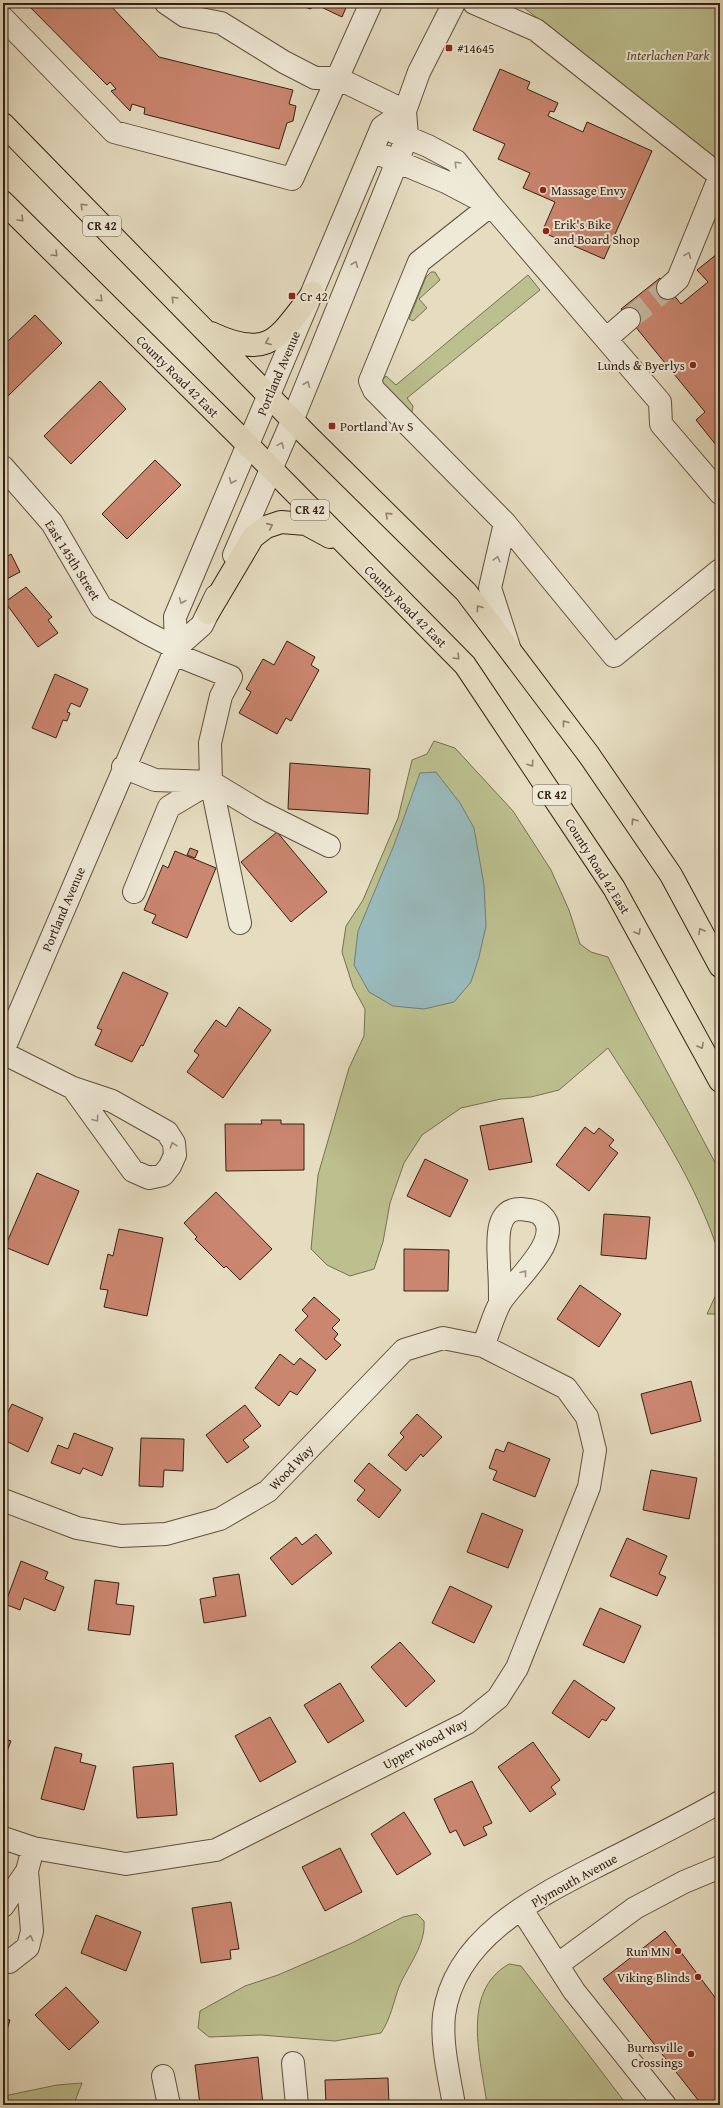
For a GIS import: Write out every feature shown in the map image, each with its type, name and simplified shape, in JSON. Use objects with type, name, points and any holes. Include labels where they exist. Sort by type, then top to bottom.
[{"type":"highway","name":"CR 42","points":[[3,124],[292,421],[466,592],[589,754],[671,875],[720,966]]},
{"type":"highway","name":"County Road 42 East","points":[[3,202],[248,445],[464,665],[614,888],[720,1081]]},
{"type":"highway","points":[[201,327],[235,343],[259,345],[272,342],[313,293]]},
{"type":"highway","points":[[208,613],[253,537],[266,527],[281,522],[306,524],[350,550]]},
{"type":"street","points":[[166,3],[185,16],[221,23],[284,62],[315,78],[337,78],[405,111]]},
{"type":"street","points":[[3,18],[114,132],[292,178],[371,3]]},
{"type":"street","name":"Portland Avenue","points":[[73,1088],[132,1172],[149,1178],[163,1175],[170,1166],[175,1155],[174,1143],[167,1132],[112,1101],[73,1088],[3,1052],[123,768],[175,651],[202,625],[258,502],[407,137],[405,111],[419,72],[454,3]]},
{"type":"street","points":[[474,3],[536,30],[720,176],[678,279],[668,288]]},
{"type":"street","points":[[382,126],[405,111]]},
{"type":"street","points":[[382,126],[456,161],[491,205],[660,402],[661,424],[720,493]]},
{"type":"street","name":"Portland Avenue","points":[[175,651],[175,617],[313,293],[382,126]]},
{"type":"street","points":[[372,151],[446,182],[491,205]]},
{"type":"street","points":[[491,205],[419,262],[370,381],[374,390],[505,523],[614,656],[720,570]]},
{"type":"street","points":[[606,339],[629,319]]},
{"type":"street","name":"East 145th Street","points":[[3,467],[52,523],[101,607],[175,651],[231,677],[221,696],[210,743],[211,782]]},
{"type":"street","points":[[505,523],[490,588],[510,650]]},
{"type":"street","points":[[123,768],[155,780],[211,782],[259,811],[329,846]]},
{"type":"street","points":[[134,892],[170,807],[211,782]]},
{"type":"street","points":[[211,782],[240,923]]},
{"type":"street","points":[[483,1346],[500,1303]]},
{"type":"street","name":"Wood Way","points":[[3,1500],[77,1528],[121,1536],[166,1534],[220,1519],[268,1491],[404,1350],[443,1338],[483,1346]]},
{"type":"street","name":"Upper Wood Way","points":[[3,1838],[32,1848],[126,1864],[216,1850],[467,1722],[498,1698],[517,1668],[589,1487],[595,1450],[587,1417],[566,1388],[483,1346]]},
{"type":"street","name":"Plymouth Avenue","points":[[454,2105],[444,2043],[444,2015],[450,1991],[472,1951],[484,1938],[539,1896],[695,1817],[720,1802]]},
{"type":"street","points":[[3,1961],[9,1962],[28,1947],[32,1931],[28,1871],[32,1848]]},
{"type":"street","points":[[557,1965],[635,1908],[684,1882],[720,1866]]},
{"type":"street","points":[[3,1906],[28,1871]]},
{"type":"street","points":[[522,1910],[574,1991],[665,2105]]},
{"type":"street","points":[[293,2063],[297,2105]]},
{"type":"street","points":[[163,2076],[169,2105]]},
{"type":"green space","name":"Interlachen Park","points":[[518,3],[720,3],[720,161]]},
{"type":"green space","points":[[431,272],[435,272],[440,280],[419,299],[427,308],[413,321],[409,319],[426,277]]},
{"type":"green space","points":[[528,275],[540,290],[407,398],[413,406],[412,412],[407,411],[381,382],[386,376],[396,385]]},
{"type":"green space","points":[[434,741],[455,748],[513,811],[551,870],[569,910],[580,944],[591,952],[608,957],[720,1172],[720,1257],[710,1228],[685,1174],[656,1124],[608,1048],[559,1090],[531,1097],[501,1099],[461,1108],[422,1135],[404,1163],[390,1203],[383,1242],[374,1269],[350,1276],[327,1265],[311,1249],[318,1175],[349,1068],[364,1036],[365,1009],[353,987],[342,952],[346,926],[363,900],[398,818],[412,760],[427,754]]},
{"type":"green space","points":[[720,1286],[720,1314],[707,1314]]},
{"type":"green space","points":[[417,1914],[424,1921],[422,1938],[416,1955],[399,1987],[390,2016],[381,2033],[335,2041],[261,2035],[209,2037],[198,2028],[200,2011],[245,1986],[278,1975],[352,1943],[403,1917]]},
{"type":"green space","points":[[509,1964],[521,1966],[627,2105],[487,2105],[478,2048],[477,2028],[479,2009],[484,1991],[494,1976]]},
{"type":"green space","points":[[82,2083],[75,2101],[64,2105],[3,2105],[3,2098],[9,2095],[57,2085]]},
{"type":"water","points":[[436,772],[460,803],[474,828],[484,885],[486,926],[479,957],[471,982],[454,1002],[424,1009],[393,1006],[369,992],[354,965],[358,931],[394,845],[420,773]]},
{"type":"building","points":[[26,3],[108,3],[159,57],[293,90],[289,104],[296,106],[293,121],[287,123],[279,149],[144,114],[145,108],[132,104],[130,111],[111,91],[116,89],[110,82],[107,85]]},
{"type":"building","points":[[296,3],[348,3],[342,17],[317,5],[310,9]]},
{"type":"building","points":[[500,69],[530,82],[527,89],[558,103],[554,112],[550,111],[548,116],[583,132],[587,122],[652,151],[604,259],[542,232],[555,202],[523,188],[530,173],[498,159],[505,144],[473,130]]},
{"type":"building","name":"Lunds & Byerlys","points":[[717,254],[720,258],[720,450],[696,420],[705,412],[621,309],[660,278],[681,304],[708,282],[697,270]]},
{"type":"building","points":[[35,315],[62,343],[6,398],[3,396],[3,346]]},
{"type":"building","points":[[100,381],[126,409],[71,464],[44,436]]},
{"type":"building","points":[[155,460],[181,485],[127,539],[102,514]]},
{"type":"building","points":[[3,551],[6,557],[11,554],[20,572],[3,581]]},
{"type":"building","points":[[26,587],[52,617],[48,620],[58,633],[38,647],[5,602]]},
{"type":"building","points":[[287,641],[315,657],[311,665],[319,670],[291,721],[286,718],[277,734],[239,713],[251,692],[246,689],[263,659],[274,665]]},
{"type":"building","points":[[55,674],[88,689],[80,707],[71,703],[67,712],[70,713],[67,721],[63,720],[56,738],[32,728]]},
{"type":"building","points":[[290,763],[370,769],[368,814],[288,809]]},
{"type":"building","points":[[277,832],[327,892],[291,922],[241,862]]},
{"type":"building","points":[[190,848],[198,851],[195,858],[187,855]]},
{"type":"building","points":[[175,851],[216,868],[187,938],[152,923],[156,915],[144,910],[163,865],[168,868]]},
{"type":"building","points":[[123,972],[168,993],[143,1046],[141,1045],[132,1062],[95,1045],[102,1030],[97,1028]]},
{"type":"building","points":[[239,1007],[271,1030],[223,1098],[187,1072],[199,1055],[194,1051],[216,1020],[226,1027]]},
{"type":"building","points":[[523,1118],[532,1162],[489,1170],[480,1126]]},
{"type":"building","points":[[261,1120],[281,1120],[281,1124],[304,1124],[304,1170],[226,1171],[225,1124],[262,1124]]},
{"type":"building","points":[[585,1127],[594,1134],[599,1128],[614,1140],[609,1146],[618,1153],[589,1191],[556,1165]]},
{"type":"building","points":[[425,1159],[468,1180],[450,1217],[407,1196]]},
{"type":"building","points":[[37,1173],[79,1191],[48,1265],[5,1247]]},
{"type":"building","points":[[216,1192],[272,1249],[240,1280],[226,1266],[224,1268],[195,1239],[197,1237],[184,1223]]},
{"type":"building","points":[[604,1214],[650,1217],[646,1259],[601,1255]]},
{"type":"building","points":[[119,1229],[163,1238],[147,1316],[104,1307],[108,1290],[100,1289],[108,1254],[113,1256]]},
{"type":"building","points":[[404,1249],[449,1250],[448,1291],[404,1291]]},
{"type":"building","points":[[580,1285],[621,1314],[599,1347],[557,1319]]},
{"type":"building","points":[[314,1297],[340,1320],[332,1328],[338,1334],[334,1339],[341,1345],[326,1360],[295,1330],[308,1316],[302,1310]]},
{"type":"building","points":[[280,1354],[294,1365],[300,1358],[316,1370],[297,1395],[290,1391],[279,1406],[255,1388]]},
{"type":"building","points":[[691,1381],[701,1421],[651,1434],[641,1394]]},
{"type":"building","points":[[12,1404],[43,1418],[28,1452],[8,1442],[6,1448],[3,1447],[3,1422]]},
{"type":"building","points":[[245,1405],[261,1426],[243,1440],[249,1447],[227,1463],[206,1435]]},
{"type":"building","points":[[417,1414],[442,1437],[423,1457],[421,1454],[406,1471],[388,1455],[404,1437],[400,1433]]},
{"type":"building","points":[[74,1433],[113,1448],[102,1476],[83,1468],[80,1474],[51,1463],[58,1445],[68,1449]]},
{"type":"building","points":[[141,1438],[184,1439],[183,1471],[164,1470],[163,1487],[139,1486]]},
{"type":"building","points":[[508,1442],[550,1459],[535,1497],[493,1480],[497,1471],[489,1468],[496,1449],[504,1452]]},
{"type":"building","points":[[369,1463],[401,1490],[379,1518],[357,1500],[365,1490],[354,1481]]},
{"type":"building","points":[[651,1470],[697,1478],[689,1519],[643,1510]]},
{"type":"building","points":[[482,1513],[523,1530],[508,1568],[467,1552]]},
{"type":"building","points":[[316,1534],[332,1553],[292,1585],[270,1558],[296,1537],[302,1545]]},
{"type":"building","points":[[627,1538],[667,1556],[659,1574],[666,1577],[657,1596],[610,1576]]},
{"type":"building","points":[[21,1561],[48,1572],[45,1579],[64,1587],[55,1611],[24,1598],[20,1610],[5,1604]]},
{"type":"building","points":[[239,1574],[246,1616],[204,1623],[200,1599],[216,1596],[213,1578]]},
{"type":"building","points":[[95,1580],[119,1583],[116,1604],[134,1606],[130,1635],[88,1630]]},
{"type":"building","points":[[450,1586],[492,1606],[474,1643],[432,1623]]},
{"type":"building","points":[[600,1608],[641,1626],[624,1663],[583,1645]]},
{"type":"building","points":[[400,1642],[435,1681],[406,1707],[371,1667]]},
{"type":"building","points":[[574,1680],[615,1708],[606,1721],[602,1719],[589,1738],[552,1713]]},
{"type":"building","points":[[340,1683],[364,1721],[328,1743],[304,1705]]},
{"type":"building","points":[[270,1717],[296,1762],[260,1782],[235,1736]]},
{"type":"building","points":[[3,1738],[11,1741],[3,1762]]},
{"type":"building","points":[[533,1742],[560,1780],[551,1787],[556,1794],[530,1812],[498,1767]]},
{"type":"building","points":[[55,1747],[82,1754],[80,1762],[96,1766],[84,1810],[41,1799]]},
{"type":"building","points":[[173,1763],[177,1815],[137,1818],[133,1767]]},
{"type":"building","points":[[472,1781],[492,1823],[483,1827],[487,1835],[464,1846],[456,1830],[450,1833],[434,1799]]},
{"type":"building","points":[[404,1812],[431,1854],[397,1875],[371,1834]]},
{"type":"building","points":[[340,1848],[362,1892],[325,1911],[302,1867]]},
{"type":"building","points":[[231,1902],[239,1949],[230,1950],[231,1959],[201,1963],[192,1908]]},
{"type":"building","points":[[96,1915],[141,1932],[126,1971],[81,1953]]},
{"type":"building","name":"Burnsville Crossings","points":[[665,1931],[720,2004],[720,2105],[702,2105],[603,1979]]},
{"type":"building","points":[[66,1987],[99,2022],[69,2050],[35,2015]]},
{"type":"building","points":[[3,2018],[10,2020],[3,2043]]},
{"type":"building","points":[[258,2057],[263,2105],[200,2105],[195,2065]]},
{"type":"building","points":[[388,2078],[389,2105],[326,2105],[325,2080]]},
{"type":"building","points":[[134,2101],[135,2105],[117,2105]]},
{"type":"tunnel","points":[[629,319],[668,288]]},
{"type":"place","name":"#14645","points":[[449,48]]},
{"type":"place","name":"Massage Envy","points":[[543,190]]},
{"type":"place","name":"Erik's Bike and Board Shop","points":[[546,231]]},
{"type":"place","name":"Cr 42","points":[[292,296]]},
{"type":"place","name":"Lunds & Byerlys","points":[[693,365]]},
{"type":"place","name":"Portland Av S","points":[[332,426]]},
{"type":"place","name":"Run MN","points":[[678,1951]]},
{"type":"place","name":"Viking Blinds","points":[[698,1977]]},
{"type":"place","name":"Burnsville Crossings","points":[[691,2054]]}]
